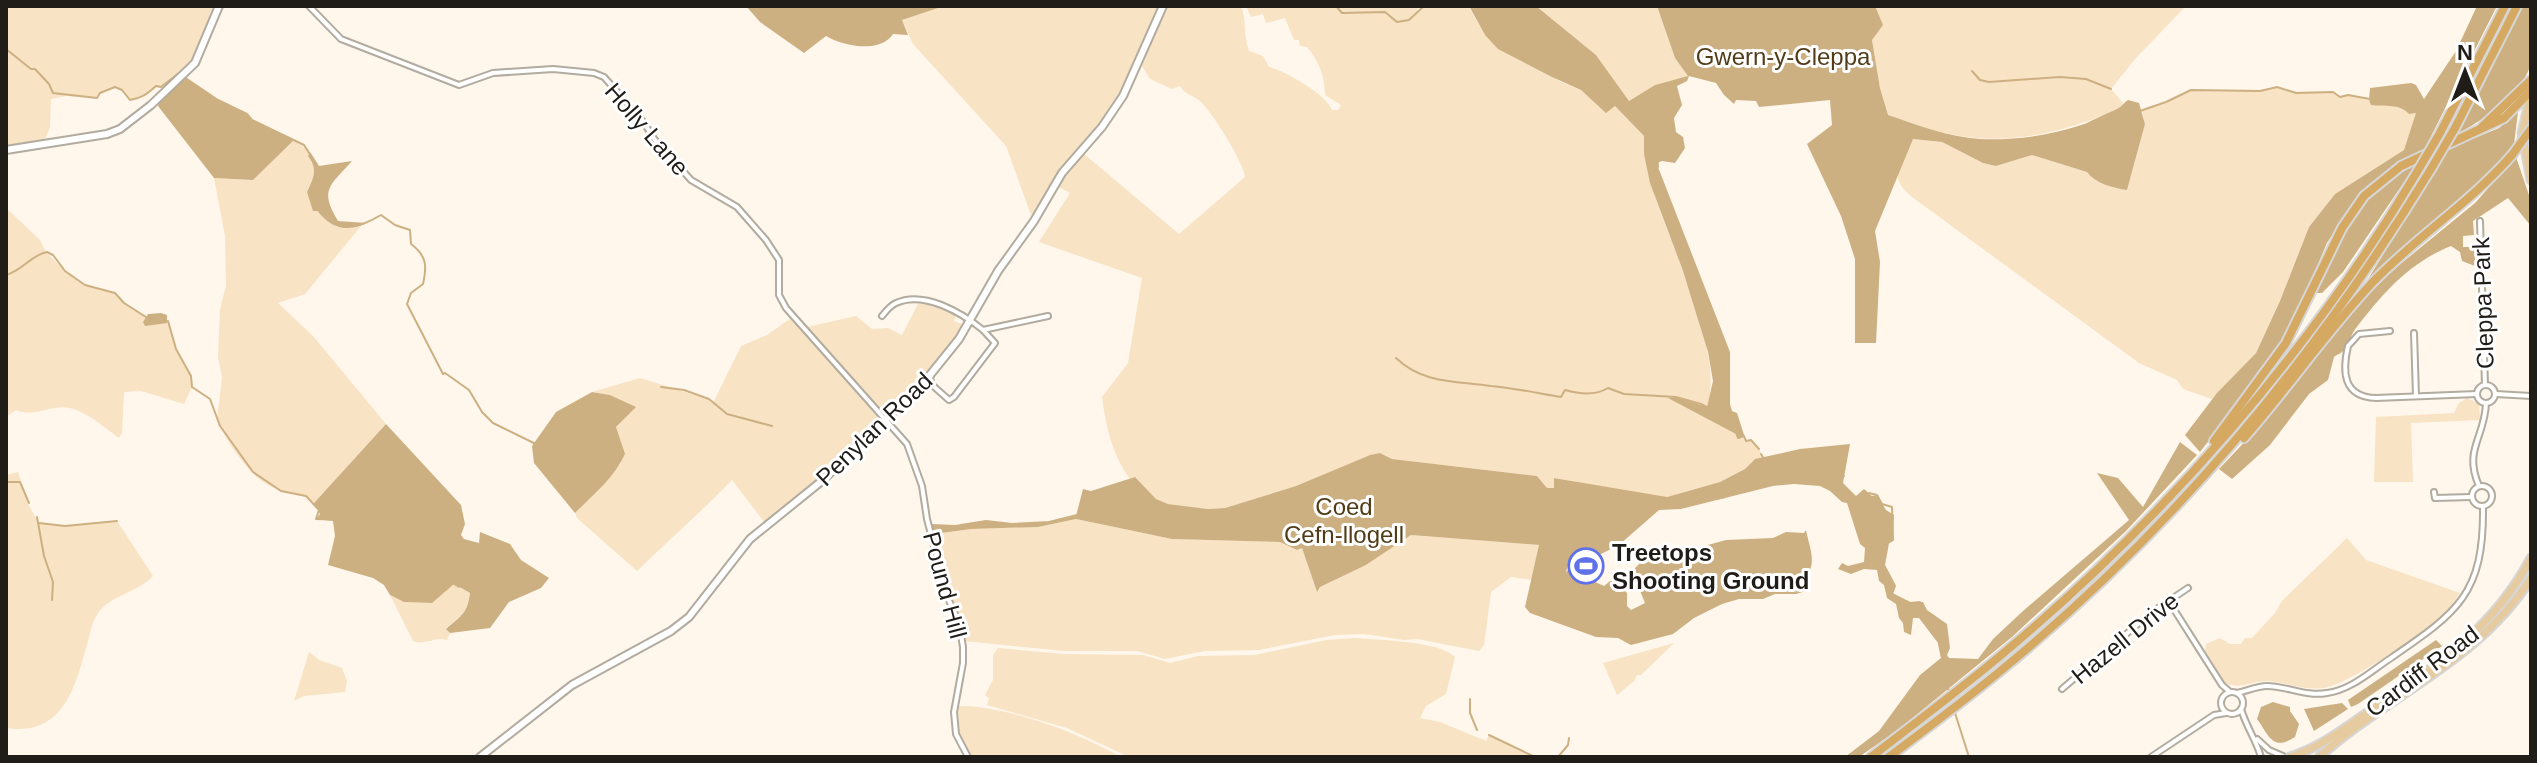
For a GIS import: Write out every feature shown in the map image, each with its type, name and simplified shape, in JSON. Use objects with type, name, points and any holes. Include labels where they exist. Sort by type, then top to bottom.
[{"type":"highway","points":[[1871,757],[2032,628],[2171,495],[2246,412],[2366,252],[2440,133],[2505,6]]},
{"type":"highway","points":[[2163,520],[2295,368],[2366,269],[2455,128],[2517,6]]},
{"type":"highway","points":[[2479,130],[2531,80]]},
{"type":"highway","points":[[2171,495],[2275,361],[2297,323],[2342,228],[2364,196],[2401,166],[2504,118],[2531,92]]},
{"type":"highway","points":[[1889,757],[2004,668],[2081,600],[2163,520],[2235,449],[2371,284],[2471,197],[2512,155],[2531,129]]},
{"type":"main road","points":[[2531,92],[2522,133],[2531,180]]},
{"type":"main road","name":"Cardiff Road","points":[[2282,757],[2290,757],[2324,743],[2457,650],[2499,609],[2531,558]]},
{"type":"main road","name":"Cardiff Road","points":[[2319,757],[2471,648],[2509,610],[2531,578]]},
{"type":"street","points":[[6,150],[107,134],[120,129],[151,105],[195,63],[219,6]]},
{"type":"street","name":"Holly Lane","points":[[309,6],[341,39],[459,85],[493,73],[553,69],[594,73],[604,77],[691,180],[737,207],[766,240],[779,260],[779,295],[786,308],[885,420]]},
{"type":"street","name":"Penylan Road","points":[[480,757],[572,685],[671,631],[689,617],[750,539],[823,480],[930,375],[959,339],[998,271],[1034,221],[1062,173],[1102,127],[1123,96],[1163,6]]},
{"type":"street","name":"Cleppa Park","points":[[2480,221],[2485,385]]},
{"type":"street","points":[[882,316],[895,303],[923,300],[970,320],[995,343],[949,400],[931,384],[930,375]]},
{"type":"street","points":[[983,330],[1048,316]]},
{"type":"street","name":"Cleppa Park","points":[[2390,331],[2367,332],[2352,339],[2345,356],[2347,383],[2355,393],[2365,397],[2477,394]]},
{"type":"street","points":[[2414,333],[2416,396]]},
{"type":"street","name":"Cleppa Park","points":[[2485,385],[2493,388],[2496,394],[2493,400],[2486,403],[2481,402],[2477,394],[2479,388],[2485,385]]},
{"type":"street","name":"Cleppa Park","points":[[2496,394],[2530,396]]},
{"type":"street","points":[[2479,486],[2472,457],[2486,417],[2486,403]]},
{"type":"street","name":"Pound Hill","points":[[885,420],[907,444],[922,486],[927,519],[947,596],[959,623],[963,663],[954,712],[956,734],[968,757]]},
{"type":"street","points":[[2479,486],[2485,486],[2492,493],[2490,503],[2483,507],[2476,505],[2471,497],[2479,486]]},
{"type":"street","points":[[2434,492],[2435,498],[2471,497]]},
{"type":"street","points":[[2168,600],[2222,685],[2230,692],[2272,686],[2313,694],[2335,691],[2352,684],[2438,626],[2462,599],[2483,551],[2483,507]]},
{"type":"street","name":"Hazell Drive","points":[[2062,689],[2168,600],[2188,588]]},
{"type":"street","points":[[2151,757],[2214,715],[2221,706],[2222,685]]},
{"type":"street","points":[[2253,689],[2243,700],[2241,709],[2261,757]]},
{"type":"street","points":[[2221,699],[2230,692]]},
{"type":"street","points":[[2237,693],[2243,700]]},
{"type":"street","points":[[2221,706],[2229,714],[2244,719]]},
{"type":"street","points":[[2214,715],[2241,709]]},
{"type":"street","points":[[2255,737],[2282,757]]},
{"type":"shaded area","points":[[6,6],[217,6],[193,60],[161,87],[156,86],[144,97],[130,100],[115,87],[100,93],[97,98],[66,96],[51,99],[50,127],[44,142],[6,149]]},
{"type":"shaded area","points":[[746,6],[944,6],[902,20],[908,35],[893,34],[871,46],[842,43],[826,36],[804,53],[760,22]]},
{"type":"shaded area","points":[[944,6],[1160,6],[1112,109],[1065,165],[1037,211],[1031,215],[1006,146],[913,44],[902,20]]},
{"type":"shaded area","points":[[1166,6],[1241,6],[1249,51],[1263,56],[1269,67],[1304,84],[1322,97],[1332,110],[1338,110],[1341,105],[1325,95],[1315,58],[1307,47],[1300,46],[1299,40],[1294,40],[1285,18],[1266,23],[1263,14],[1251,17],[1246,6],[1418,6],[1417,12],[1424,6],[1468,6],[1485,35],[1561,82],[1581,90],[1606,112],[1615,106],[1644,136],[1653,190],[1686,280],[1707,351],[1711,384],[1707,407],[1689,401],[1684,405],[1744,436],[1746,441],[1751,440],[1763,458],[1755,459],[1745,469],[1720,482],[1667,497],[1555,478],[1554,488],[1547,488],[1537,476],[1392,459],[1380,453],[1296,486],[1225,508],[1168,504],[1156,499],[1135,477],[1130,479],[1119,460],[1108,430],[1102,397],[1128,363],[1142,278],[1039,242],[1070,193],[1057,186],[1083,153],[1179,234],[1245,177],[1226,137],[1200,101],[1180,86],[1172,89],[1150,79],[1142,66]]},
{"type":"shaded area","name":"Gwern-y-Cleppa","points":[[1469,6],[1536,6],[1596,55],[1629,101],[1655,85],[1688,76],[1675,58],[1657,6],[1875,6],[1883,25],[1872,40],[1888,115],[1956,136],[2014,138],[2083,125],[2116,110],[2128,100],[2139,103],[2145,124],[2127,190],[2111,187],[2087,172],[2032,155],[1996,166],[1983,163],[1942,142],[1913,139],[1875,231],[1880,262],[1876,343],[1855,343],[1855,259],[1841,216],[1807,144],[1832,125],[1830,100],[1759,107],[1756,101],[1736,100],[1734,104],[1716,83],[1689,76],[1687,81],[1677,86],[1682,105],[1674,118],[1676,132],[1683,137],[1685,148],[1675,163],[1657,163],[1730,352],[1730,404],[1732,411],[1737,413],[1746,441],[1744,436],[1738,438],[1736,434],[1668,398],[1676,397],[1707,407],[1713,381],[1708,352],[1683,271],[1650,183],[1644,136],[1615,106],[1606,113],[1581,90],[1498,49],[1485,35]]},
{"type":"shaded area","points":[[1536,6],[1657,6],[1675,58],[1689,76],[1655,85],[1629,101],[1596,55]]},
{"type":"shaded area","points":[[1875,6],[2186,6],[2111,89],[2123,103],[2122,107],[2043,134],[1981,138],[1951,134],[1888,115],[1872,40],[1882,25]]},
{"type":"shaded area","points":[[2477,6],[2497,6],[2423,152],[2391,167],[2349,208],[2327,243],[2301,304],[2267,366],[2200,452],[2185,435],[2217,393],[2256,353],[2309,227],[2335,194],[2404,150],[2416,113],[2409,114],[2396,107],[2371,105],[2370,88],[2411,83],[2416,85],[2424,99],[2456,51]]},
{"type":"shaded area","points":[[2521,6],[2531,6],[2533,49],[2527,75],[2500,106],[2455,135]]},
{"type":"shaded area","points":[[186,78],[217,100],[294,140],[253,180],[214,178],[158,106]]},
{"type":"shaded area","points":[[2277,87],[2293,92],[2325,92],[2340,97],[2348,95],[2369,100],[2372,105],[2390,105],[2417,113],[2404,150],[2335,194],[2309,227],[2256,353],[2212,399],[2183,389],[2177,380],[2139,363],[1912,197],[1898,176],[1913,139],[1942,142],[1983,163],[1996,166],[2032,155],[2087,172],[2111,187],[2127,190],[2145,124],[2142,110],[2191,90],[2260,91]]},
{"type":"shaded area","points":[[2518,112],[2514,144],[2498,164],[2365,284],[2448,149],[2499,128]]},
{"type":"shaded area","points":[[294,140],[310,152],[308,156],[314,174],[307,192],[318,211],[337,227],[361,226],[305,294],[278,303],[313,336],[386,424],[314,503],[259,479],[235,451],[217,420],[222,378],[218,357],[220,309],[226,286],[225,236],[214,178],[253,180]]},
{"type":"shaded area","points":[[310,152],[319,166],[352,161],[330,188],[329,202],[338,221],[367,223],[354,227],[341,226],[313,211],[307,192],[314,174],[308,156]]},
{"type":"shaded area","points":[[2516,157],[2531,201],[2531,226],[2508,198],[2473,221],[2474,235],[2463,236],[2463,247],[2475,247],[2475,266],[2462,261],[2460,252],[2451,246],[2410,270],[2387,291],[2354,330],[2346,348],[2334,357],[2328,380],[2309,394],[2270,445],[2232,479],[2219,469],[2267,418],[2365,297],[2475,203]]},
{"type":"shaded area","points":[[2417,163],[2343,272],[2322,293],[2315,293],[2343,236],[2367,201],[2398,173]]},
{"type":"shaded area","points":[[6,208],[40,240],[46,252],[65,271],[85,285],[115,293],[146,317],[143,322],[168,321],[176,349],[191,376],[192,387],[184,404],[141,391],[124,392],[122,433],[119,438],[89,416],[64,407],[31,413],[16,410],[6,417]]},
{"type":"shaded area","points":[[919,302],[956,315],[954,321],[964,325],[940,359],[885,416],[807,327],[856,316],[872,329],[888,328],[902,335]]},
{"type":"shaded area","points":[[148,314],[167,315],[167,323],[145,326],[143,322]]},
{"type":"shaded area","points":[[791,318],[881,421],[821,478],[765,523],[732,480],[637,571],[575,513],[621,463],[616,427],[635,407],[610,395],[592,392],[640,378],[714,401],[741,346],[767,335]]},
{"type":"shaded area","points":[[592,392],[610,395],[636,407],[616,427],[625,454],[620,463],[603,486],[575,513],[534,463],[532,446],[556,412]]},
{"type":"shaded area","points":[[2467,398],[2479,404],[2480,420],[2411,423],[2413,482],[2374,482],[2376,417],[2454,413],[2459,403]]},
{"type":"shaded area","points":[[386,424],[461,505],[465,524],[461,535],[464,539],[479,543],[480,532],[510,544],[521,560],[549,578],[541,588],[509,602],[490,628],[450,633],[446,629],[463,614],[469,600],[470,593],[454,584],[432,603],[404,602],[390,595],[384,585],[373,578],[328,565],[335,536],[333,521],[316,519],[320,514],[314,503]]},
{"type":"shaded area","name":"Coed Cefn-llogell","points":[[2180,442],[2197,455],[2126,531],[2012,637],[1899,729],[1859,757],[1845,757],[1879,731],[1920,675],[1941,658],[1938,643],[1919,618],[1913,618],[1911,635],[1904,632],[1896,604],[1887,598],[1877,570],[1864,569],[1851,574],[1838,569],[1842,563],[1848,566],[1864,562],[1865,548],[1860,544],[1847,503],[1820,486],[1773,486],[1681,509],[1659,510],[1619,545],[1601,554],[1588,566],[1570,557],[1566,572],[1573,566],[1586,568],[1583,574],[1586,578],[1604,586],[1610,581],[1616,582],[1627,593],[1627,606],[1631,610],[1645,603],[1632,571],[1642,561],[1668,551],[1693,549],[1726,540],[1773,538],[1786,532],[1804,533],[1806,530],[1812,559],[1807,575],[1809,590],[1722,604],[1694,618],[1673,634],[1631,645],[1618,638],[1596,637],[1530,613],[1525,607],[1539,545],[1411,535],[1366,565],[1320,587],[1317,592],[1302,548],[1297,550],[1280,542],[1172,539],[1076,519],[1038,527],[971,529],[934,534],[931,525],[955,526],[986,521],[1012,524],[1049,522],[1076,516],[1083,489],[1091,491],[1135,477],[1156,499],[1168,504],[1225,508],[1296,486],[1380,453],[1392,459],[1537,476],[1547,488],[1554,488],[1554,478],[1667,497],[1720,482],[1745,469],[1755,459],[1800,449],[1850,444],[1843,483],[1856,496],[1864,489],[1872,496],[1877,495],[1886,510],[1894,515],[1893,540],[1888,543],[1884,565],[1895,586],[1892,594],[1910,603],[1923,602],[1927,610],[1947,624],[1949,658],[1978,659],[1993,639],[2023,611],[2129,520],[2097,473],[2118,478],[2143,507]]},
{"type":"shaded area","points":[[18,472],[29,506],[39,523],[65,526],[117,521],[153,576],[103,607],[92,625],[76,680],[62,708],[40,725],[25,729],[6,728],[6,475]]},
{"type":"shaded area","points":[[1076,519],[1172,539],[1280,542],[1297,550],[1302,548],[1317,592],[1320,587],[1366,565],[1411,535],[1540,545],[1532,580],[1511,577],[1491,592],[1484,645],[1479,651],[1417,639],[1364,634],[1335,635],[1259,650],[1205,651],[1165,659],[1137,651],[1064,651],[964,641],[934,534],[971,529],[1038,527]]},
{"type":"shaded area","points":[[2347,538],[2366,560],[2460,593],[2443,615],[2417,636],[2383,659],[2334,685],[2316,689],[2267,681],[2241,685],[2225,683],[2205,650],[2206,644],[2220,638],[2230,644],[2241,644],[2245,638],[2252,638],[2282,601]]},
{"type":"shaded area","points":[[453,584],[470,593],[463,614],[446,628],[450,633],[447,640],[413,641],[390,595],[404,602],[431,603]]},
{"type":"shaded area","points":[[1354,638],[1408,642],[1436,648],[1455,657],[1446,694],[1426,706],[1420,718],[1440,722],[1486,741],[1489,735],[1535,757],[1129,757],[1067,728],[987,705],[989,698],[985,695],[993,680],[993,655],[998,648],[1064,654],[1143,655],[1170,663],[1198,656],[1254,655],[1326,640]]},
{"type":"shaded area","points":[[2436,640],[2442,646],[2351,707],[2348,700]]},
{"type":"shaded area","points":[[1674,643],[1641,675],[1637,675],[1617,695],[1603,663]]},
{"type":"shaded area","points":[[309,652],[319,660],[342,668],[347,681],[345,692],[304,696],[294,701]]},
{"type":"shaded area","points":[[2273,702],[2290,707],[2299,724],[2295,737],[2281,743],[2268,736],[2257,719],[2261,707]]},
{"type":"shaded area","points":[[2342,703],[2348,709],[2314,731],[2304,709]]},
{"type":"shaded area","points":[[958,706],[999,710],[1042,722],[1121,757],[970,757],[959,736]]},
{"type":"waterway","points":[[1336,6],[1342,13],[1385,12],[1397,22],[1409,20],[1424,6]]},
{"type":"waterway","points":[[1511,6],[1530,16],[1542,44],[1554,50],[1558,63],[1569,61],[1578,65],[1581,75],[1593,79],[1600,96],[1609,100],[1612,97],[1628,112],[1635,112],[1638,124],[1653,135],[1658,167],[1650,170],[1650,176],[1654,177],[1656,186],[1661,189],[1657,195],[1667,209],[1666,219],[1673,223],[1672,234],[1683,247],[1685,266],[1696,278],[1693,284],[1702,286],[1710,307],[1705,311],[1707,324],[1714,325],[1714,333],[1722,344],[1719,359],[1725,377],[1723,409]]},
{"type":"waterway","points":[[6,49],[35,69],[53,93],[97,98],[100,93],[115,87],[130,100],[156,86],[161,87],[179,73]]},
{"type":"waterway","points":[[1972,71],[1980,80],[1989,82],[2060,77],[2086,79],[2111,89]]},
{"type":"waterway","points":[[184,77],[252,120],[304,145],[319,168],[312,201],[319,212],[334,224],[351,227],[381,215],[395,225],[410,230],[411,244],[423,257],[425,272],[423,284],[411,293],[407,304],[443,374],[469,390],[482,412],[493,423],[546,449]]},
{"type":"waterway","points":[[2061,147],[2086,125],[2114,112],[2128,106],[2137,112],[2191,90],[2260,91],[2277,87],[2296,93],[2333,92],[2340,97],[2348,95],[2381,101],[2403,88],[2420,102]]},
{"type":"waterway","points":[[6,275],[47,252],[65,271],[85,285],[115,293],[146,317]]},
{"type":"waterway","points":[[168,321],[176,349],[191,376],[192,387],[210,399],[220,426],[253,472],[281,491],[306,496],[319,510],[316,519],[344,520],[369,535],[426,560],[459,587]]},
{"type":"waterway","points":[[1396,358],[1417,373],[1440,380],[1561,397],[1565,390],[1587,394],[1608,388],[1624,394],[1676,397],[1712,410],[1728,411],[1738,438],[1744,436],[1746,441],[1751,440],[1759,449]]},
{"type":"waterway","points":[[661,387],[684,390],[709,399],[727,414],[772,426]]},
{"type":"waterway","points":[[1761,454],[1781,476],[1804,478],[1832,469],[1844,476]]},
{"type":"waterway","points":[[1525,499],[1533,498],[1539,508],[1581,507],[1595,516],[1611,514],[1631,520],[1647,505],[1679,506],[1697,496],[1708,498],[1708,492],[1716,499],[1725,497],[1724,492],[1733,493],[1746,472],[1764,474],[1771,483],[1781,476]]},
{"type":"waterway","points":[[6,482],[20,482],[29,503]]},
{"type":"waterway","points":[[1300,519],[1339,507],[1340,503],[1352,498],[1358,506],[1370,498],[1382,503],[1390,494],[1439,499],[1455,491],[1458,495],[1485,499]]},
{"type":"waterway","points":[[1869,493],[1877,495],[1882,504],[1892,507],[1893,540],[1888,543],[1884,565],[1895,586],[1892,594],[1910,603],[1920,602],[1928,620],[1939,625],[1939,643],[1949,692]]},
{"type":"waterway","points":[[931,525],[955,526],[986,521],[1012,524],[1049,522],[1081,514],[1100,517],[1107,513],[1122,513],[1131,517],[1154,517],[1158,513],[1226,524],[1271,518],[1278,518],[1284,523],[1296,521]]},
{"type":"waterway","points":[[37,517],[44,556],[53,582],[52,600]]},
{"type":"waterway","points":[[39,523],[65,526],[117,521]]},
{"type":"waterway","points":[[1470,699],[1470,713],[1477,730]]},
{"type":"waterway","points":[[1955,713],[1969,757]]},
{"type":"waterway","points":[[1489,735],[1535,757]]},
{"type":"waterway","points":[[1558,757],[1568,745],[1569,738]]},
{"type":"place","name":"Treetops Shooting Ground","points":[[1586,566]]}]
